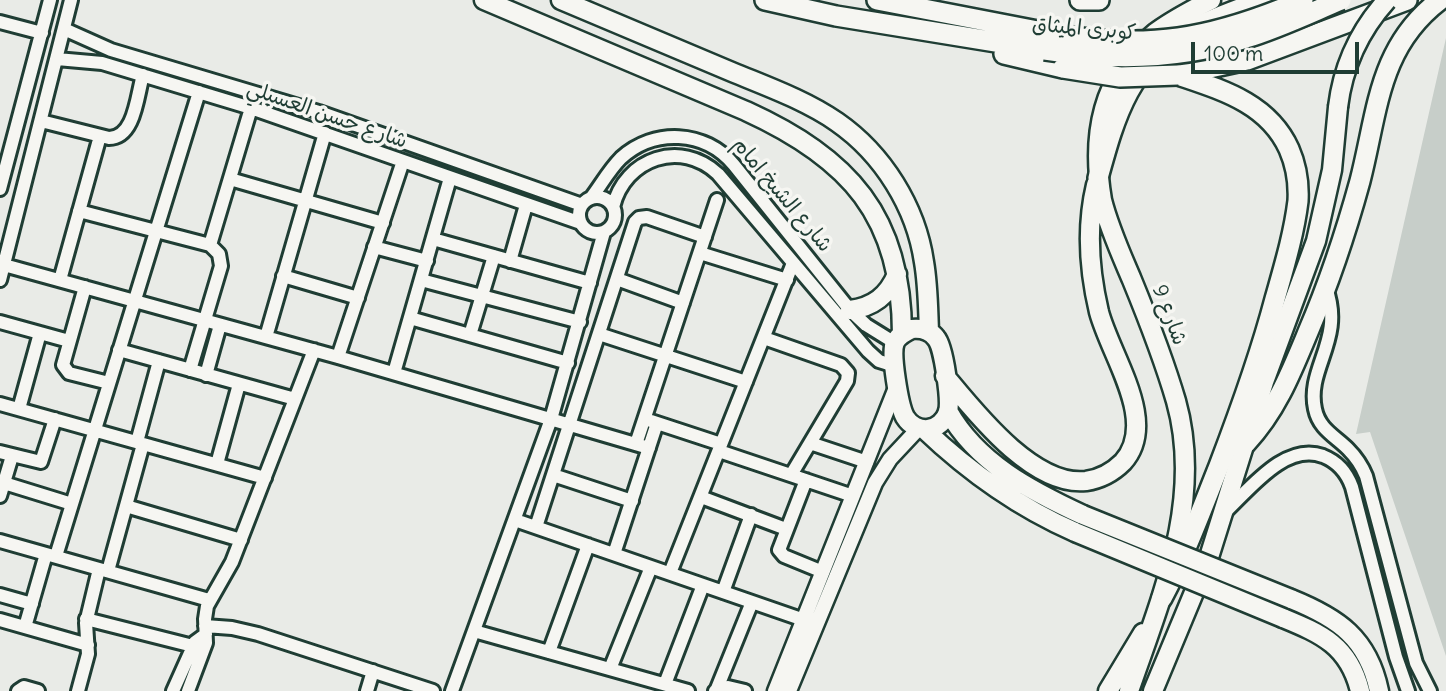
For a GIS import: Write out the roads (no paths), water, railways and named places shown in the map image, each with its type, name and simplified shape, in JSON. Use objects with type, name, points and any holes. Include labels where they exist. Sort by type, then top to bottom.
[{"type":"main road","points":[[484,0],[746,111],[803,140],[831,161],[865,200],[888,243],[897,274],[901,304],[896,375],[904,414],[909,423],[921,428],[999,492],[1036,514],[1316,632],[1334,644],[1348,660],[1360,691]]},
{"type":"main road","points":[[561,0],[778,90],[818,110],[852,134],[866,146],[890,175],[912,217],[924,262],[929,331],[940,344],[948,411],[969,443],[988,460],[1034,490],[1083,515],[1322,612],[1353,635],[1373,667],[1379,691]]},
{"type":"main road","points":[[765,0],[836,16],[940,33],[990,50],[1063,68],[1120,76],[1178,75],[1247,60],[1407,0]]},
{"type":"main road","name":"كوبرى الميثاق","points":[[877,0],[1114,58],[1182,54],[1249,37],[1341,0]]},
{"type":"main road","points":[[1080,0],[1099,0]]},
{"type":"main road","name":"شارع 9","points":[[1129,691],[1158,607],[1181,521],[1185,462],[1181,423],[1162,359],[1106,216],[1098,178],[1097,153],[1101,121],[1117,77],[1135,53],[1157,32],[1211,0]]},
{"type":"main road","points":[[945,376],[1003,441],[1033,464],[1058,477],[1077,482],[1096,479],[1114,471],[1127,457],[1136,439],[1136,410],[1100,315],[1091,261],[1090,217],[1098,178],[1119,108],[1131,85],[1148,63],[1169,44],[1193,29],[1263,0]]},
{"type":"main road","name":"كوبرى الميثاق","points":[[940,33],[1047,41],[1176,39],[1226,29],[1275,13],[1303,0]]},
{"type":"main road","points":[[1153,691],[1210,554],[1264,382],[1319,229],[1332,170],[1343,77],[1354,48],[1369,22],[1387,0]]},
{"type":"main road","points":[[1246,443],[1279,399],[1326,288],[1351,212],[1378,96],[1387,69],[1408,31],[1440,0]]},
{"type":"main road","points":[[1108,691],[1158,607],[1193,533],[1249,386],[1296,213],[1298,188],[1290,152],[1278,130],[1262,112],[1229,92],[1178,75]]},
{"type":"main road","points":[[850,310],[865,307],[879,299],[890,288],[897,274]]},
{"type":"main road","points":[[899,338],[912,329],[929,331]]},
{"type":"main road","points":[[921,428],[939,425],[948,411]]},
{"type":"main road","points":[[1167,658],[1167,691]]},
{"type":"street","points":[[0,189],[5,148],[50,0]]},
{"type":"street","points":[[0,280],[71,0]]},
{"type":"street","points":[[0,22],[41,33]]},
{"type":"street","name":"شارع حسن العسيلي","points":[[64,29],[111,50],[331,116],[586,201]]},
{"type":"street","points":[[78,59],[83,39]]},
{"type":"street","name":"شارع حسن العسيلي","points":[[57,59],[78,59],[143,75],[251,108],[581,223]]},
{"type":"street","points":[[41,121],[114,138],[126,132],[143,75]]},
{"type":"street","points":[[25,627],[72,504],[199,92]]},
{"type":"street","points":[[210,245],[251,108]]},
{"type":"street","points":[[266,337],[325,134]]},
{"type":"street","points":[[60,280],[100,136]]},
{"type":"street","name":"شارع الشيخ امام","points":[[586,201],[616,164],[639,146],[666,137],[685,137],[704,142],[728,157],[850,310],[866,325],[899,338]]},
{"type":"street","name":"شارع الشيخ امام","points":[[613,207],[626,178],[645,163],[667,156],[691,158],[706,164],[718,174],[868,351],[896,375]]},
{"type":"street","points":[[338,357],[403,161]]},
{"type":"street","points":[[394,373],[450,178]]},
{"type":"street","points":[[230,179],[383,223]]},
{"type":"street","points":[[452,691],[551,419],[604,232],[613,223],[613,207],[604,198],[586,201],[579,214],[581,223],[591,232],[604,232]]},
{"type":"street","points":[[636,444],[717,200]]},
{"type":"street","points":[[510,261],[526,205]]},
{"type":"street","points":[[79,211],[210,245],[219,254],[221,266],[190,370]]},
{"type":"street","points":[[536,527],[635,222],[647,216],[705,237]]},
{"type":"street","points":[[433,239],[590,283]]},
{"type":"street","points":[[374,247],[427,261]]},
{"type":"street","points":[[700,253],[787,280]]},
{"type":"street","points":[[470,335],[494,256]]},
{"type":"street","points":[[670,573],[793,263]]},
{"type":"street","points":[[4,265],[314,350],[649,448]]},
{"type":"street","points":[[283,276],[358,298]]},
{"type":"street","points":[[617,279],[683,303]]},
{"type":"street","points":[[421,280],[580,322]]},
{"type":"street","points":[[85,288],[63,362],[66,371],[109,383]]},
{"type":"street","points":[[1326,288],[1331,304],[1331,330],[1315,386],[1314,408],[1324,428],[1353,455],[1367,476],[1416,663],[1430,691]]},
{"type":"street","points":[[410,318],[568,363]]},
{"type":"street","points":[[0,322],[69,341]]},
{"type":"street","points":[[206,374],[220,325]]},
{"type":"street","points":[[19,409],[40,333]]},
{"type":"street","points":[[599,334],[746,382]]},
{"type":"street","points":[[764,338],[841,365],[847,370],[847,381],[791,475]]},
{"type":"street","points":[[119,350],[295,399]]},
{"type":"street","points":[[188,691],[205,646],[205,612],[209,600],[226,576],[314,350]]},
{"type":"street","points":[[78,691],[87,663],[86,619],[126,506],[159,361]]},
{"type":"street","points":[[775,691],[867,462],[896,375]]},
{"type":"street","points":[[217,464],[239,384]]},
{"type":"street","points":[[0,404],[265,478]]},
{"type":"street","points":[[55,419],[41,462],[6,454],[2,490],[72,504]]},
{"type":"street","points":[[644,419],[853,496]]},
{"type":"street","points":[[614,554],[657,423]]},
{"type":"street","points":[[789,691],[875,482],[899,448],[921,428]]},
{"type":"street","points":[[810,443],[867,462]]},
{"type":"street","points":[[1224,513],[1289,457],[1304,453],[1320,455],[1340,467],[1355,495],[1396,657],[1408,691]]},
{"type":"street","points":[[554,475],[632,501]]},
{"type":"street","points":[[806,480],[779,547],[781,554],[823,572]]},
{"type":"street","points":[[701,496],[786,528]]},
{"type":"street","points":[[126,506],[241,540]]},
{"type":"street","points":[[723,592],[751,516]]},
{"type":"street","points":[[515,520],[804,620]]},
{"type":"street","points":[[0,541],[209,600]]},
{"type":"street","points":[[549,652],[588,545]]},
{"type":"street","points":[[610,669],[651,567]]},
{"type":"street","points":[[665,684],[703,585]]},
{"type":"street","points":[[0,595],[32,604]]},
{"type":"street","points":[[716,691],[752,602]]},
{"type":"street","points":[[86,619],[192,646]]},
{"type":"street","points":[[0,620],[88,645]]},
{"type":"street","points":[[173,691],[192,646],[205,630],[245,630],[433,691]]},
{"type":"street","points":[[474,631],[688,691]]},
{"type":"street","points":[[367,691],[373,671]]},
{"type":"street","points":[[18,691],[24,687],[38,691]]},
{"type":"street","points":[[716,691],[728,687],[746,691]]}]
